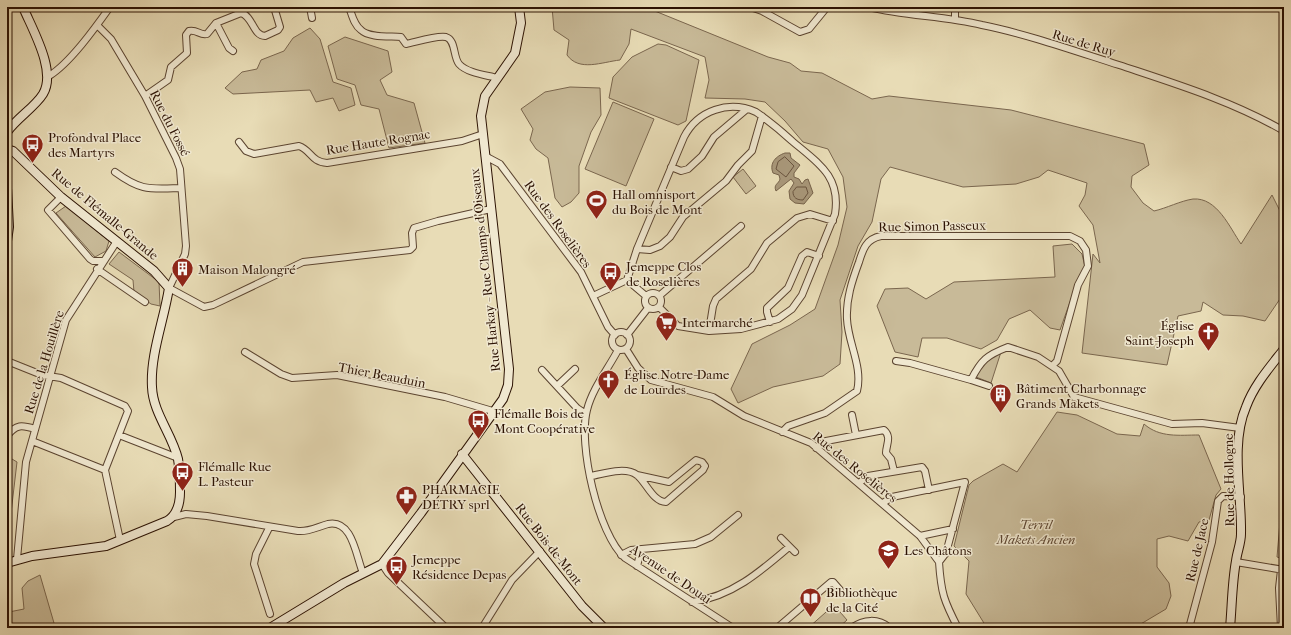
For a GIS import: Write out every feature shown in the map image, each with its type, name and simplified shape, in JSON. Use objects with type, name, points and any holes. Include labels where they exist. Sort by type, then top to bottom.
[{"type":"street","points":[[7,132],[44,94],[49,76],[45,60],[23,7]]},
{"type":"street","points":[[49,76],[58,70],[97,25],[110,7]]},
{"type":"street","points":[[145,96],[168,80],[170,67],[187,53],[186,36],[188,32],[193,30],[202,35],[206,35],[216,23],[234,15],[244,13],[259,34],[265,36],[278,30],[280,27],[274,7]]},
{"type":"street","points":[[310,7],[312,18]]},
{"type":"street","points":[[346,7],[349,7],[361,31],[370,34],[401,36],[406,44],[441,36],[448,38],[451,40],[459,63],[465,68],[497,78]]},
{"type":"street","name":"Rue Harkay - Rue Champs d'Oiseaux","points":[[270,628],[362,573],[382,564],[421,513],[462,454],[496,412],[505,395],[509,374],[484,156],[481,116],[483,100],[515,53],[521,23],[519,7]]},
{"type":"street","points":[[750,7],[762,11],[800,32],[811,28],[828,7]]},
{"type":"street","name":"Rue de Ruy","points":[[869,7],[894,12],[955,20],[1010,32],[1206,94],[1241,108],[1284,131]]},
{"type":"street","points":[[955,20],[956,7]]},
{"type":"street","points":[[216,23],[229,48],[233,51]]},
{"type":"street","name":"Rue du Fossé","points":[[97,25],[111,39],[145,96],[180,169],[180,188],[186,246],[185,254],[169,288]]},
{"type":"street","points":[[593,296],[627,280],[637,249],[686,133],[700,117],[720,108],[732,107],[747,109],[762,116],[826,170],[833,183],[836,193],[836,208],[833,221],[798,302],[785,315],[770,322],[740,329],[710,331],[678,326],[659,307]]},
{"type":"street","points":[[671,167],[681,171],[688,169],[702,157],[714,137],[747,109]]},
{"type":"street","points":[[637,249],[654,250],[660,246],[670,237],[681,219],[726,181],[738,165],[752,151],[762,116]]},
{"type":"street","name":"Rue Haute Rognac","points":[[239,142],[246,151],[254,154],[299,146],[305,148],[314,159],[327,163],[462,140],[483,134]]},
{"type":"street","name":"Rue de Flémalle-Grande","points":[[7,149],[13,151],[22,158],[61,197],[154,271],[169,288]]},
{"type":"street","name":"Rue des Roselières","points":[[484,156],[500,164],[581,272],[608,328],[615,335]]},
{"type":"street","points":[[115,172],[137,186],[147,190],[180,188]]},
{"type":"street","points":[[7,188],[9,227],[7,242]]},
{"type":"street","points":[[61,197],[48,210],[90,259],[93,261],[102,261]]},
{"type":"street","points":[[174,517],[180,502],[178,458],[156,406],[152,387],[154,359],[169,288],[204,307],[213,305],[303,262],[410,250],[413,247],[412,233],[414,228],[438,220],[491,209]]},
{"type":"street","points":[[710,331],[715,301],[751,269],[763,247],[769,241],[797,218],[805,214],[814,215],[833,221]]},
{"type":"street","points":[[659,296],[741,226]]},
{"type":"street","name":"Rue Simon Passeux","points":[[782,432],[788,426],[825,413],[857,391],[860,381],[847,320],[848,293],[864,247],[873,238],[881,236],[1070,236],[1080,241],[1086,250],[1088,266],[1078,285],[1057,362],[1052,366]]},
{"type":"street","name":"Rue de la Houillère","points":[[17,559],[26,462],[68,315],[116,241]]},
{"type":"street","points":[[770,322],[767,308],[788,288],[802,256],[808,252],[819,256]]},
{"type":"street","points":[[97,269],[145,302]]},
{"type":"street","points":[[627,280],[646,296]]},
{"type":"street","points":[[646,296],[653,293],[659,296],[661,303],[659,307]]},
{"type":"street","points":[[646,296],[645,301],[648,308]]},
{"type":"street","points":[[648,308],[652,309],[659,307]]},
{"type":"street","points":[[627,335],[648,308]]},
{"type":"street","points":[[618,333],[627,335],[630,342],[626,349],[618,350],[614,346],[612,340],[615,335],[618,333]]},
{"type":"street","points":[[971,380],[978,365],[988,356],[1008,347],[1038,357],[1059,371],[1074,396],[1172,424],[1202,423],[1240,428]]},
{"type":"street","name":"Rue des Roselières","points":[[626,349],[638,368],[651,380],[713,398],[744,416],[808,441],[883,503],[920,536],[939,562]]},
{"type":"street","name":"Rue de Hollogne","points":[[1230,628],[1236,562],[1241,537],[1241,497],[1238,467],[1240,428],[1250,398],[1264,374],[1284,349]]},
{"type":"street","name":"Avenue de Douai","points":[[618,350],[590,400],[586,414],[586,440],[591,476],[605,527],[614,546],[622,555],[733,628]]},
{"type":"street","name":"Thier Beauduin","points":[[245,352],[281,374],[292,378],[337,375],[445,397],[496,412]]},
{"type":"street","points":[[7,361],[51,377],[61,378],[125,406],[128,411],[105,470],[120,540]]},
{"type":"street","points":[[896,362],[910,363],[989,386]]},
{"type":"street","points":[[557,386],[575,369]]},
{"type":"street","points":[[542,370],[577,408],[586,414]]},
{"type":"street","points":[[852,415],[856,435]]},
{"type":"street","name":"Rue de la Houillère","points":[[7,436],[14,428],[18,426],[35,429]]},
{"type":"street","points":[[816,448],[826,441],[885,431],[888,441],[886,452],[891,459],[894,471]]},
{"type":"street","points":[[119,436],[178,458]]},
{"type":"street","points":[[32,441],[105,470]]},
{"type":"street","name":"Rue Bois-de-Mont","points":[[462,454],[582,606],[604,628]]},
{"type":"street","points":[[591,476],[618,471],[637,475],[669,482],[696,460],[702,462],[705,466],[703,470],[666,502],[660,501],[637,475]]},
{"type":"street","points":[[859,483],[868,476],[922,467],[925,471],[929,490]]},
{"type":"street","points":[[883,503],[892,497],[965,482],[946,553],[939,562],[940,587],[944,600],[958,628]]},
{"type":"street","name":"Rue de Jace","points":[[1189,628],[1212,542],[1218,501],[1223,496],[1241,497]]},
{"type":"street","points":[[7,564],[17,559],[106,546],[174,517],[186,514],[207,516],[269,528],[305,532],[330,524],[339,525],[344,528],[350,536],[362,573]]},
{"type":"street","points":[[622,555],[631,550],[687,546],[699,543],[712,536],[738,515]]},
{"type":"street","points":[[269,528],[256,554],[254,564],[270,614]]},
{"type":"street","points":[[920,536],[953,529]]},
{"type":"street","points":[[781,538],[795,552]]},
{"type":"street","points":[[692,602],[710,598],[749,580],[789,547]]},
{"type":"street","points":[[637,566],[641,550]]},
{"type":"street","points":[[482,628],[512,580],[540,551]]},
{"type":"street","points":[[1236,562],[1282,570],[1280,588],[1281,628]]},
{"type":"street","points":[[382,564],[388,573],[446,628]]},
{"type":"street","points":[[828,576],[831,582],[833,582],[840,590]]},
{"type":"street","points":[[777,628],[831,582]]},
{"type":"street","points":[[710,598],[710,613]]},
{"type":"street","points":[[851,628],[876,621],[890,628]]},
{"type":"street","points":[[434,628],[439,622]]},
{"type":"green space","points":[[552,7],[645,7],[768,57],[790,63],[801,71],[822,73],[872,99],[889,96],[1011,110],[1144,144],[1149,165],[1132,176],[1131,187],[1143,203],[1154,211],[1188,200],[1202,200],[1216,208],[1241,244],[1272,195],[1284,219],[1284,293],[1265,321],[1243,316],[1223,315],[1203,302],[1201,311],[1178,316],[1167,365],[1082,353],[1093,254],[1100,263],[1093,225],[1079,206],[1085,195],[1087,183],[1048,170],[1039,177],[1016,184],[963,187],[890,167],[881,179],[872,222],[858,246],[840,300],[842,332],[840,364],[823,376],[773,387],[738,403],[731,389],[752,344],[790,325],[815,309],[838,245],[847,207],[843,177],[828,149],[803,142],[785,121],[765,102],[745,99],[705,98],[709,80],[705,57],[631,29],[629,44],[620,60],[584,65],[572,60],[567,55],[569,40],[554,30]]},
{"type":"green space","points":[[310,28],[320,39],[333,82],[351,88],[355,105],[339,111],[333,98],[316,102],[310,90],[233,94],[225,88],[242,72],[257,69],[261,60],[284,51],[293,38]]},
{"type":"green space","points":[[345,37],[388,51],[392,72],[380,80],[387,95],[414,103],[425,143],[389,148],[379,109],[361,105],[355,85],[337,79],[328,46]]},
{"type":"green space","points":[[658,44],[666,45],[699,60],[686,121],[678,125],[609,98],[613,77],[632,57]]},
{"type":"green space","points":[[570,87],[600,88],[601,115],[591,132],[579,166],[579,193],[571,202],[562,207],[555,198],[548,158],[536,149],[530,140],[533,129],[521,109],[545,92]]},
{"type":"green space","points":[[613,102],[654,119],[626,186],[585,169]]},
{"type":"green space","points":[[743,169],[756,186],[746,194],[733,177]]},
{"type":"green space","points":[[66,206],[109,241],[106,251],[95,257],[56,213]]},
{"type":"green space","points":[[1072,244],[1082,254],[1085,267],[1076,285],[1060,330],[1050,328],[1030,310],[1009,319],[997,340],[981,349],[947,338],[922,338],[918,357],[895,352],[877,306],[885,289],[908,288],[926,299],[954,282],[1055,277],[1053,246]]},
{"type":"green space","points":[[119,252],[159,282],[160,306],[151,304],[134,292],[133,280],[109,264]]},
{"type":"green space","points":[[1001,352],[991,383],[976,377],[983,365]]},
{"type":"green space","name":"Terril Makets Ancien","points":[[1057,412],[1077,415],[1117,434],[1140,436],[1144,424],[1163,434],[1199,435],[1221,489],[1216,495],[1209,520],[1199,522],[1188,541],[1169,536],[1157,539],[1157,567],[1169,583],[1171,596],[1166,609],[1134,628],[987,628],[966,594],[969,561],[954,546],[969,485],[973,481],[1003,464],[1017,472]]},
{"type":"green space","points":[[7,456],[17,462],[7,547]]},
{"type":"green space","points":[[1284,475],[1284,559],[1277,557]]},
{"type":"green space","points":[[40,575],[54,623],[57,628],[9,628],[9,612],[24,609],[22,588],[28,581]]},
{"type":"green space","points":[[834,605],[847,620],[838,628],[808,628]]},
{"type":"water","points":[[785,153],[790,153],[791,158],[800,165],[794,173],[794,177],[799,179],[802,184],[808,179],[813,193],[804,204],[795,203],[790,199],[789,191],[794,183],[791,179],[776,191],[775,189],[780,179],[779,175],[773,173],[772,166],[776,158]]},
{"type":"place","name":"Profondval Place des Martyrs","points":[[33,164]]},
{"type":"place","name":"Hall omnisport du Bois de Mont","points":[[596,220]]},
{"type":"place","name":"Maison Malongré","points":[[183,288]]},
{"type":"place","name":"Jemeppe Clos de Roselières","points":[[611,292]]},
{"type":"place","name":"Intermarché","points":[[667,342]]},
{"type":"place","name":"Église Saint-Joseph","points":[[1209,352]]},
{"type":"place","name":"Église Notre-Dame de Lourdes","points":[[608,400]]},
{"type":"place","name":"Bâtiment Charbonnage Grands Makets","points":[[1000,414]]},
{"type":"place","name":"Flémalle Bois de Mont Coopérative","points":[[478,440]]},
{"type":"place","name":"Flémalle Rue L. Pasteur","points":[[183,492]]},
{"type":"place","name":"PHARMACIE DETRY sprl","points":[[407,516]]},
{"type":"place","name":"Les Châtons","points":[[889,570]]},
{"type":"place","name":"Jemeppe Résidence Depas","points":[[396,586]]},
{"type":"place","name":"Bibliothèque de la Cité","points":[[811,618]]}]
